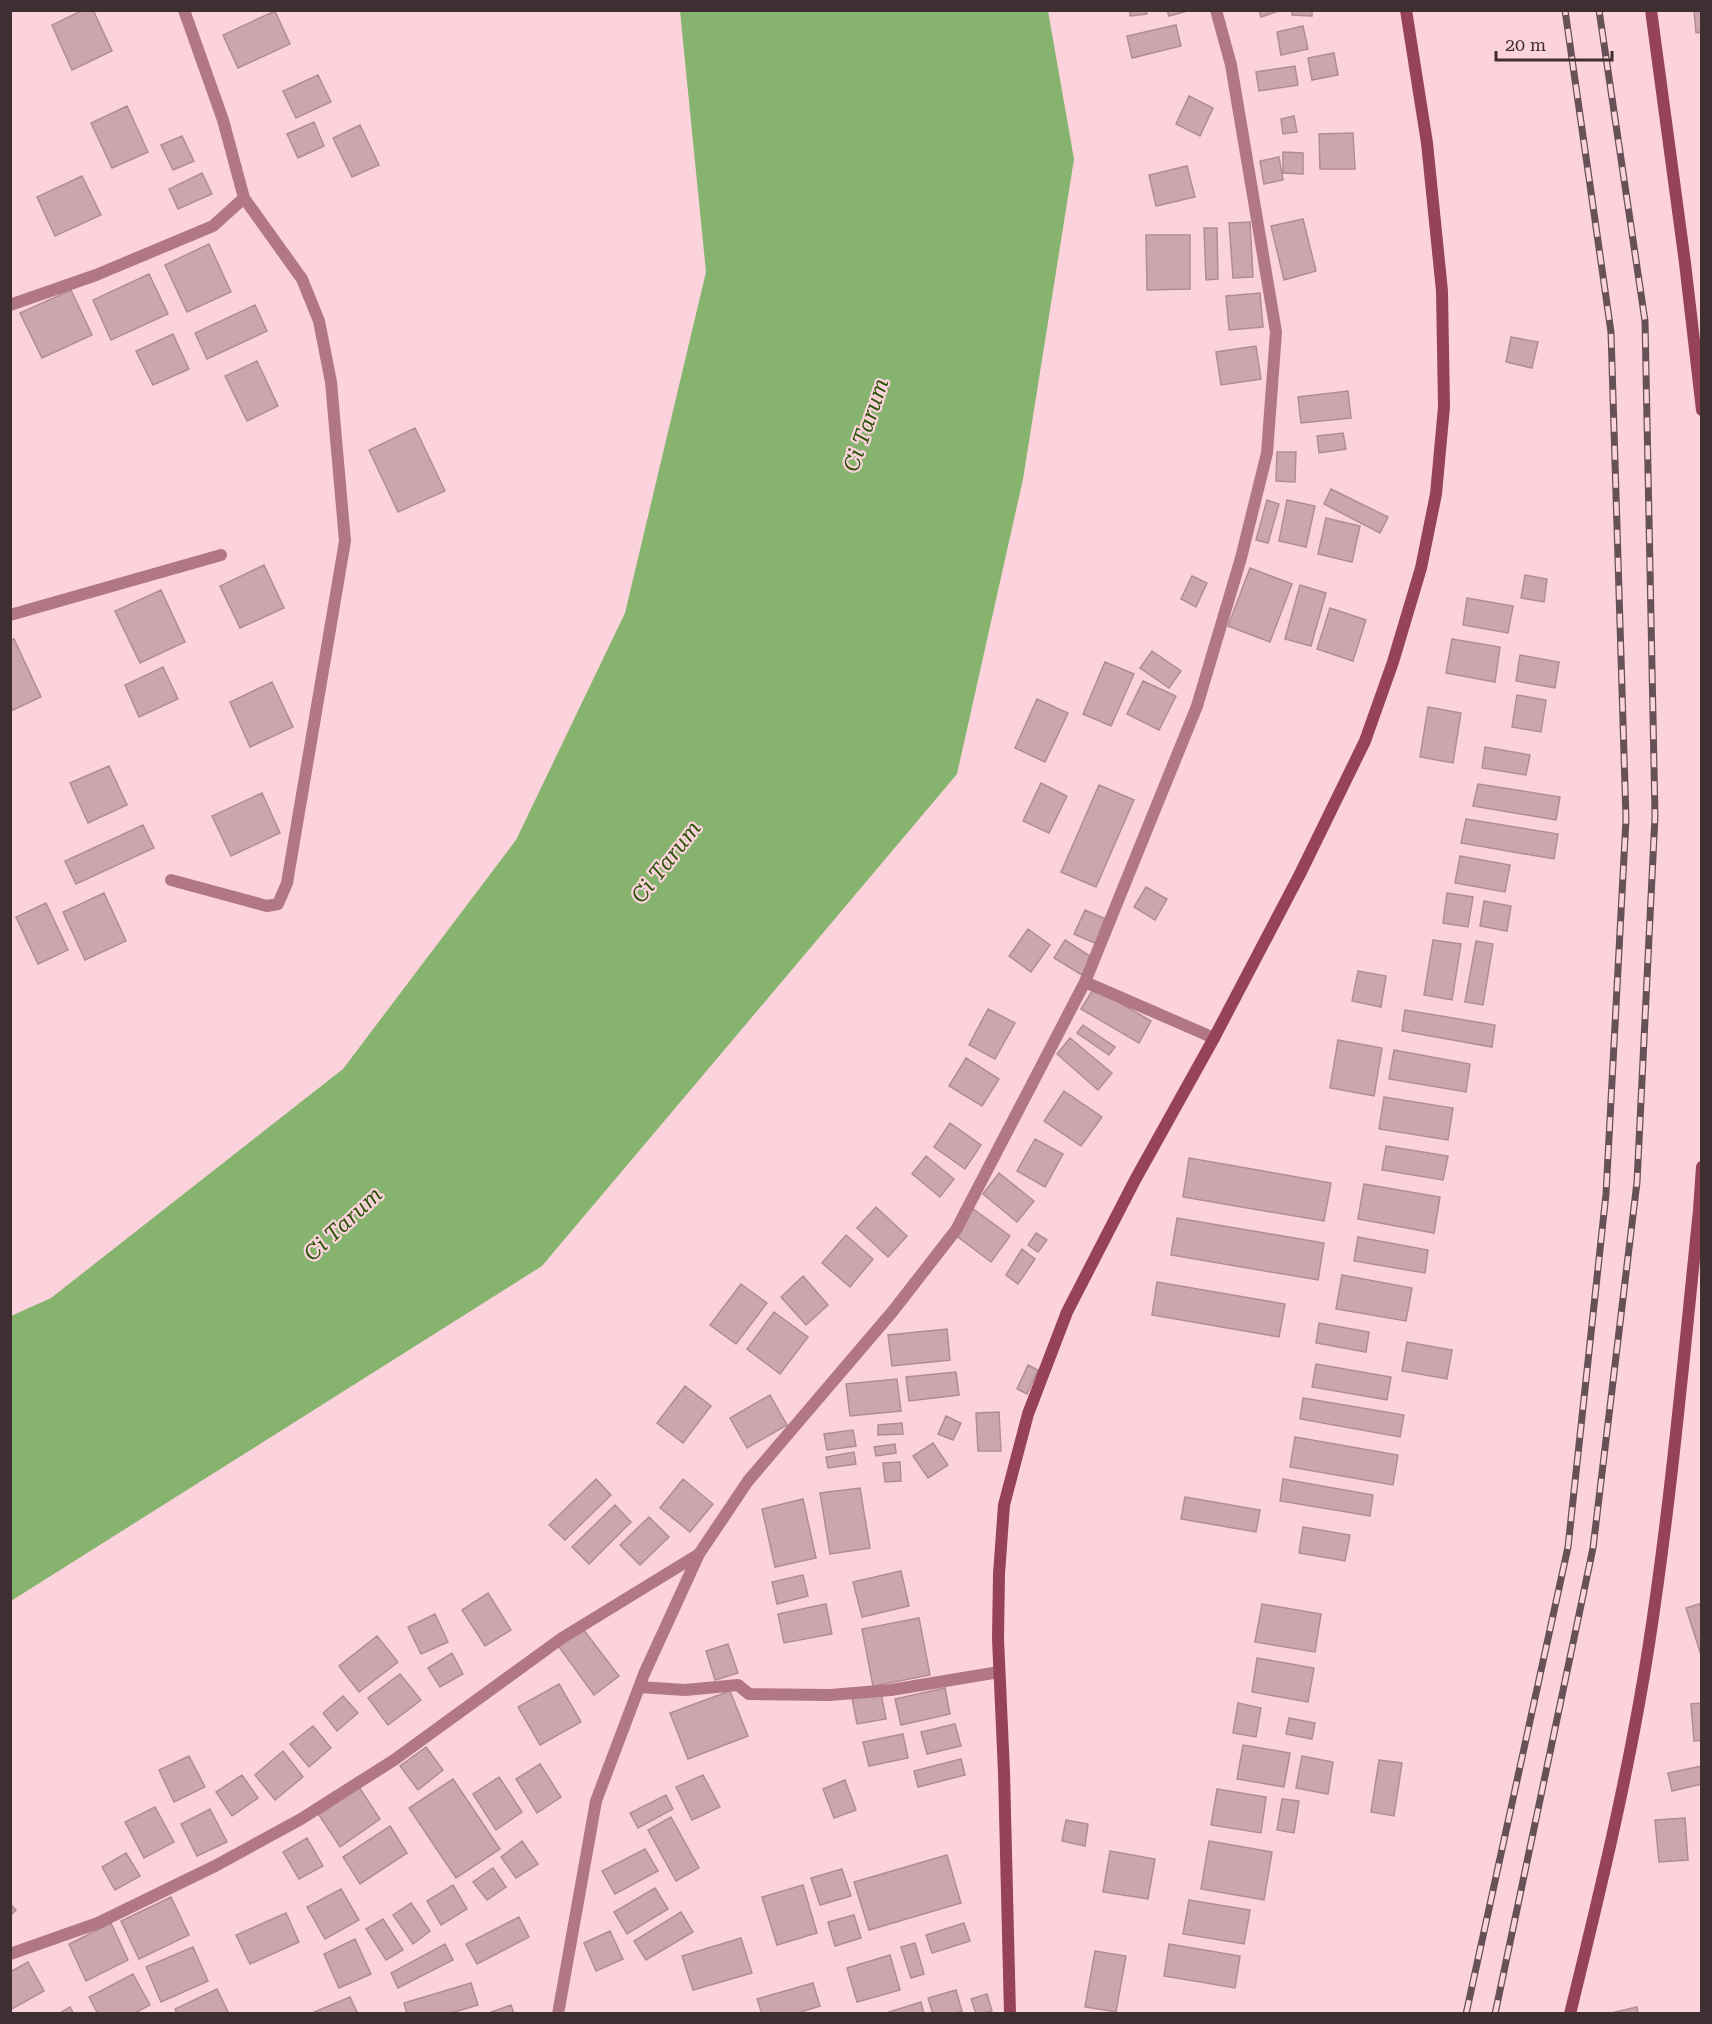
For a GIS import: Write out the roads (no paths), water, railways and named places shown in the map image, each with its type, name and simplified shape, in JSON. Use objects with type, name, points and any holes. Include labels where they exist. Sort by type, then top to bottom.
[{"type":"main road","points":[[1010,2013],[999,1672],[999,1574],[1004,1505],[1028,1414],[1067,1312],[1135,1180],[1214,1038],[1300,874],[1365,741],[1393,662],[1421,568],[1436,494],[1444,407],[1442,291],[1427,143],[1406,10]]},
{"type":"main road","points":[[1651,10],[1685,263],[1701,410]]},
{"type":"main road","points":[[1570,2013],[1620,1799],[1649,1645],[1674,1444],[1699,1210],[1701,1167]]},
{"type":"street","points":[[171,880],[267,906],[278,904],[283,895],[287,883],[345,541],[331,382],[320,321],[303,279],[244,198],[223,120],[184,10]]},
{"type":"street","points":[[558,2013],[596,1801],[639,1687],[699,1554],[748,1481],[893,1311],[956,1230],[1084,982],[1197,705],[1241,558],[1267,453],[1275,332],[1231,65],[1215,10]]},
{"type":"street","points":[[10,304],[96,275],[213,226],[244,198]]},
{"type":"street","points":[[10,615],[220,555]]},
{"type":"street","points":[[1084,982],[1214,1038]]},
{"type":"street","points":[[10,1954],[98,1923],[214,1866],[301,1819],[394,1760],[562,1638],[699,1554]]},
{"type":"street","points":[[639,1687],[685,1690],[738,1685],[749,1694],[830,1695],[891,1690],[999,1672]]},
{"type":"water","name":"Ci Tarum","points":[[680,11],[1048,11],[1074,159],[1023,479],[957,774],[542,1266],[11,1601],[11,1316],[51,1298],[343,1069],[516,840],[625,613],[706,272]]},
{"type":"railway","points":[[1466,2014],[1568,1547],[1606,1194],[1626,819],[1611,332],[1565,10]]},
{"type":"railway","points":[[1495,2014],[1593,1548],[1637,1182],[1655,816],[1645,321],[1599,10]]}]
